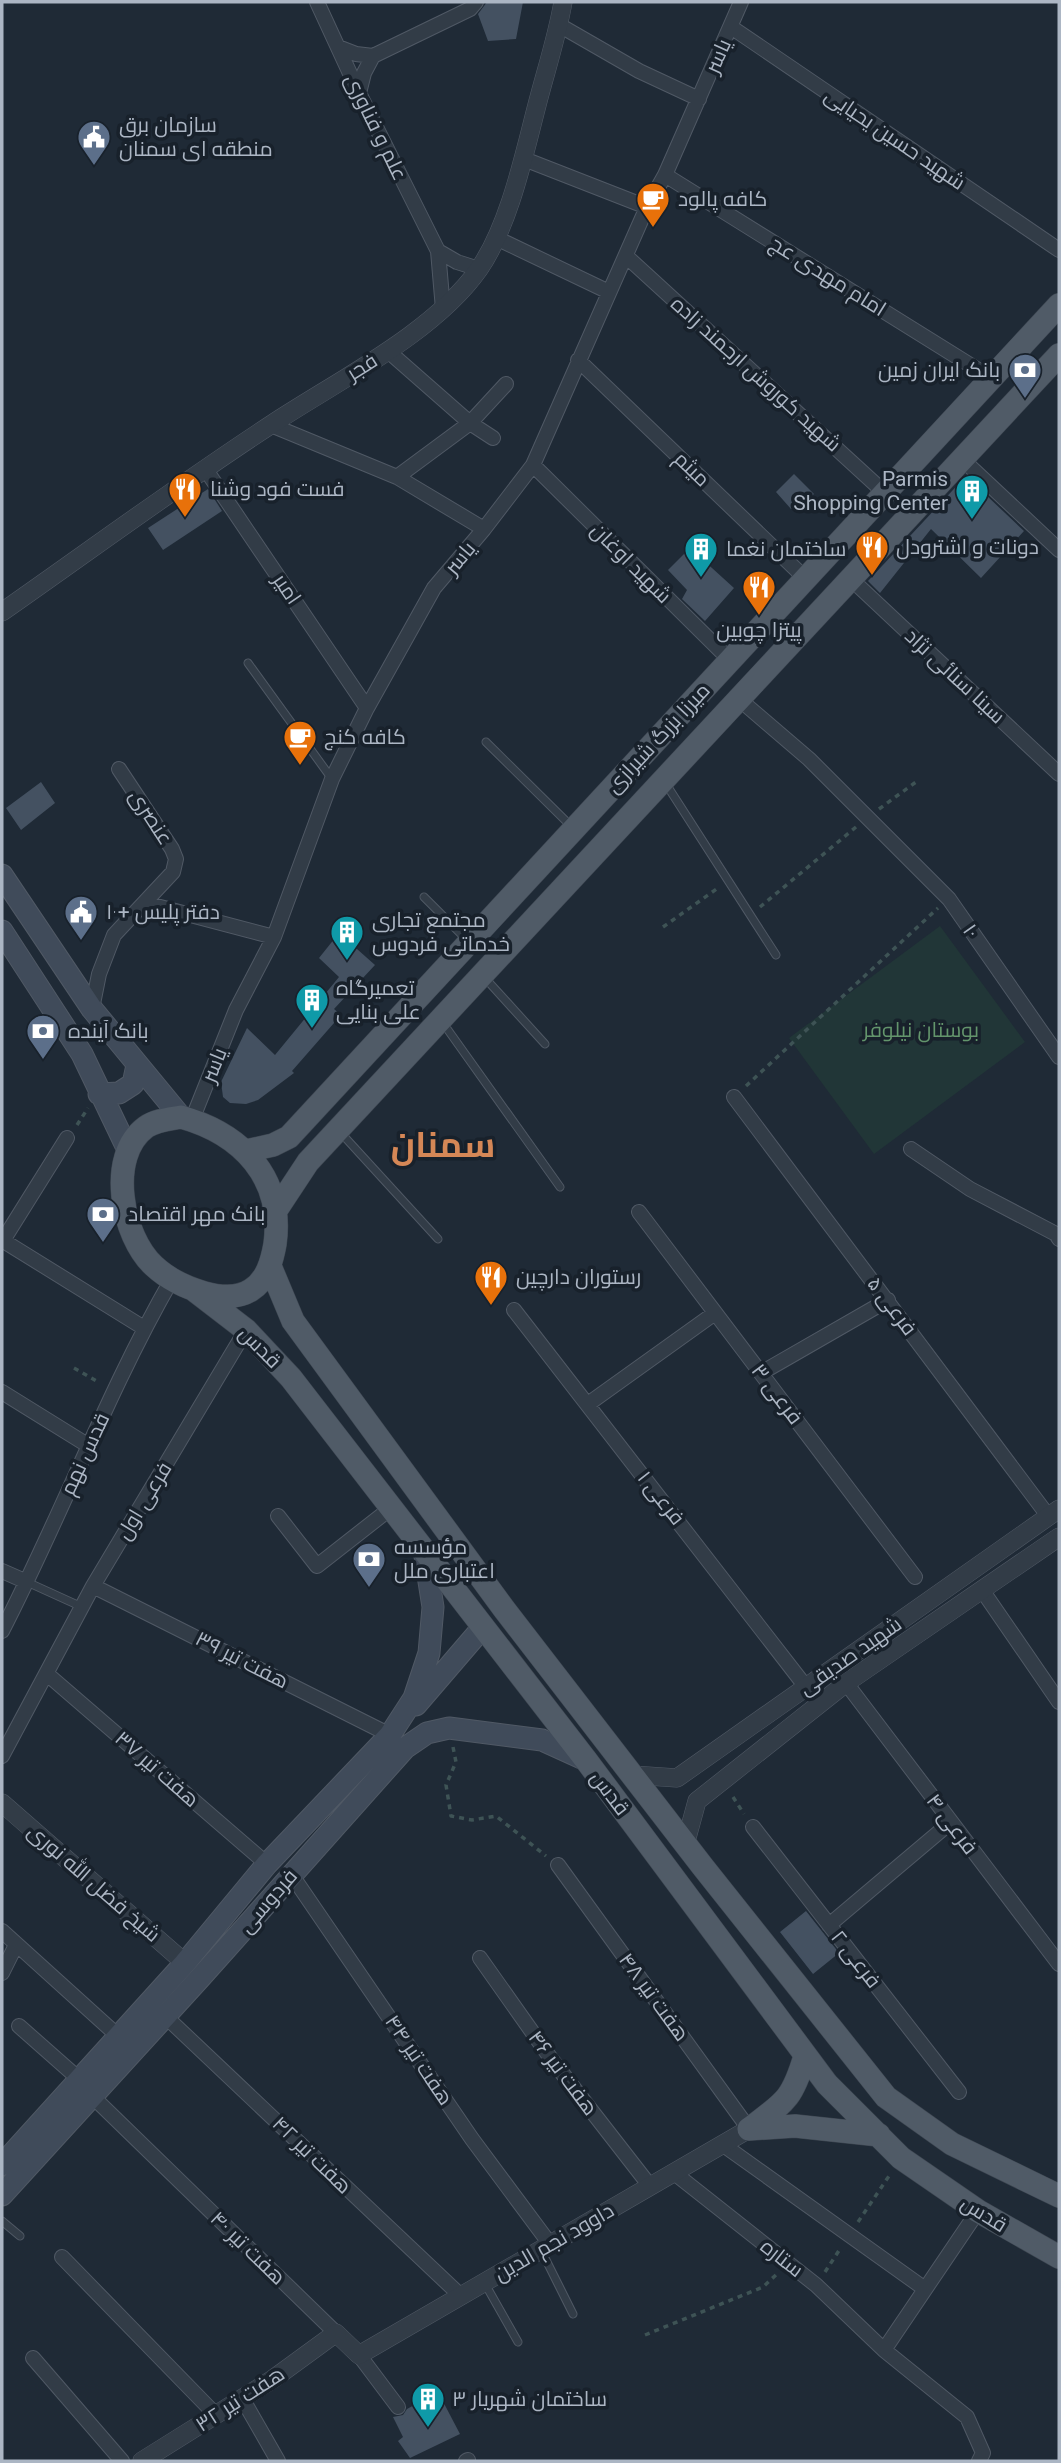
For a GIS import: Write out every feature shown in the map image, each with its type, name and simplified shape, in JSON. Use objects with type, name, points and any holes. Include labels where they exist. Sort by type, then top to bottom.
[{"type":"main road","name":"میرزا بزرگ شیرازی","points":[[246,1151],[273,1145],[289,1137],[1059,305]]},
{"type":"main road","name":"میرزا بزرگ شیرازی","points":[[275,1212],[308,1162],[338,1129],[1059,355]]},
{"type":"main road","points":[[2,875],[92,1009],[137,1065],[186,1119]]},
{"type":"main road","points":[[2,931],[82,1054],[128,1150]]},
{"type":"main road","points":[[401,1016],[423,1039]]},
{"type":"main road","points":[[99,1094],[119,1093],[134,1084],[137,1065]]},
{"type":"main road","points":[[164,1119],[186,1119],[204,1124],[246,1151],[260,1168],[271,1189],[276,1237],[270,1266],[251,1290],[223,1297],[194,1290],[172,1279],[153,1265],[139,1247],[130,1226],[124,1204],[122,1178],[128,1150],[147,1126],[164,1119]]},
{"type":"main road","name":"قدس","points":[[270,1266],[293,1321],[504,1609],[685,1845],[886,2097],[935,2134],[989,2162],[1053,2187]]},
{"type":"main road","name":"قدس","points":[[194,1290],[246,1330],[291,1378],[586,1760],[827,2084],[912,2165],[978,2211],[1059,2257]]},
{"type":"main road","name":"فردوسی","points":[[390,1735],[414,1698],[429,1653],[433,1607],[424,1550]]},
{"type":"main road","points":[[483,1627],[504,1609]]},
{"type":"main road","name":"فردوسی","points":[[2,2165],[164,2015],[267,1864],[390,1735],[483,1627]]},
{"type":"main road","name":"فردوسی","points":[[2,2195],[85,2087],[118,2036],[193,1971],[291,1874],[405,1748],[427,1733],[449,1728],[542,1740],[586,1760]]},
{"type":"main road","points":[[749,2129],[785,2102],[796,2085],[805,2056]]},
{"type":"main road","points":[[749,2129],[794,2126],[879,2135]]},
{"type":"main road","points":[[912,2165],[912,2148],[917,2139],[927,2134],[935,2134]]},
{"type":"street","name":"علم و فناوری","points":[[317,2],[438,251]]},
{"type":"street","points":[[338,47],[356,54],[373,56],[470,9],[476,2]]},
{"type":"street","name":"فجر","points":[[2,612],[271,425],[388,351],[443,309],[479,269],[496,238],[524,159],[563,2]]},
{"type":"street","name":"یاسر","points":[[186,1119],[236,1010],[274,937],[332,779],[367,708],[434,588],[533,465],[647,206],[665,175],[741,2]]},
{"type":"street","points":[[559,25],[639,71],[699,99]]},
{"type":"street","name":"شهید حسین یحیایی","points":[[731,27],[1059,250]]},
{"type":"street","points":[[359,93],[364,73],[373,56]]},
{"type":"street","points":[[524,159],[647,206]]},
{"type":"street","name":"امام مهدی عج","points":[[665,175],[991,378]]},
{"type":"street","points":[[496,238],[609,292]]},
{"type":"street","points":[[438,251],[457,262],[479,269]]},
{"type":"street","points":[[438,251],[443,309]]},
{"type":"street","name":"شهید کوروش ارجمند زاده","points":[[626,256],[885,493]]},
{"type":"street","points":[[388,351],[470,423],[493,438]]},
{"type":"street","name":"میثم","points":[[578,360],[806,579]]},
{"type":"street","points":[[397,477],[470,423],[506,384]]},
{"type":"street","points":[[271,425],[397,477],[484,529]]},
{"type":"street","points":[[962,459],[1059,550]]},
{"type":"street","name":"شهید اوغان","points":[[533,465],[730,660]]},
{"type":"street","name":"امیر","points":[[206,470],[367,708]]},
{"type":"street","name":"سینا سنائی نژاد","points":[[851,579],[1059,774]]},
{"type":"street","name":"۱۰","points":[[739,699],[809,759],[949,899],[1059,1058]]},
{"type":"street","name":"عنصری","points":[[92,1009],[99,975],[114,935],[173,872],[176,859],[119,769]]},
{"type":"street","points":[[145,903],[274,937]]},
{"type":"street","name":"فرعی ۵","points":[[734,1097],[1054,1513]]},
{"type":"street","points":[[67,1138],[2,1241],[144,1328]]},
{"type":"street","points":[[911,1149],[970,1189],[1058,1235]]},
{"type":"street","name":"فرعی ۳","points":[[639,1212],[915,1577]]},
{"type":"street","name":"قدس نهم","points":[[2,1631],[144,1328],[172,1279]]},
{"type":"street","points":[[761,1373],[888,1300]]},
{"type":"street","name":"فرعی ۱","points":[[514,1310],[806,1687]]},
{"type":"street","points":[[588,1404],[715,1313]]},
{"type":"street","name":"فرعی اول","points":[[2,1756],[93,1586],[246,1330]]},
{"type":"street","points":[[2,1392],[89,1446]]},
{"type":"street","points":[[278,1516],[317,1566],[391,1508]]},
{"type":"street","name":"شهید صدیقی","points":[[633,1775],[677,1778],[1054,1513]]},
{"type":"street","name":"شهید صدیقی","points":[[685,1845],[697,1801],[722,1780],[846,1683],[1059,1537]]},
{"type":"street","points":[[2,1571],[27,1582]]},
{"type":"street","name":"هفت تیر ۳۹","points":[[93,1586],[390,1735]]},
{"type":"street","points":[[982,1590],[1059,1702]]},
{"type":"street","name":"هفت تیر ۳۷","points":[[47,1674],[267,1864]]},
{"type":"street","name":"فرعی ۴","points":[[846,1683],[1059,1964]]},
{"type":"street","points":[[730,1741],[747,1760]]},
{"type":"street","name":"شیخ فضل الله نوری","points":[[2,1803],[193,1971]]},
{"type":"street","points":[[829,1925],[951,1822]]},
{"type":"street","name":"فرعی ۲","points":[[753,1827],[959,2092]]},
{"type":"street","name":"هفت تیر ۴۸","points":[[558,1865],[749,2129]]},
{"type":"street","name":"هفت تیر ۴۴","points":[[291,1874],[545,2247]]},
{"type":"street","points":[[2,1931],[118,2036]]},
{"type":"street","points":[[2,1973],[16,1945]]},
{"type":"street","name":"هفت تیر ۴۶","points":[[480,1958],[552,2060],[650,2186]]},
{"type":"street","name":"هفت تیر ۴۲","points":[[164,2015],[461,2296]]},
{"type":"street","name":"هفت تیر ۴۰","points":[[19,2026],[359,2355],[398,2407]]},
{"type":"street","name":"داوود نجم الدین","points":[[359,2355],[749,2129]]},
{"type":"street","points":[[722,2144],[925,2289]]},
{"type":"street","name":"ستاره","points":[[673,2172],[816,2285],[884,2350],[967,2417],[982,2453],[979,2461]]},
{"type":"street","points":[[884,2350],[978,2211]]},
{"type":"street","points":[[62,2257],[216,2415]]},
{"type":"street","name":"هفت تیر ۳۲","points":[[142,2461],[273,2379],[336,2333]]},
{"type":"street","points":[[33,2358],[122,2461]]},
{"type":"street","points":[[242,2398],[278,2461]]},
{"type":"lane","points":[[248,663],[332,779]]},
{"type":"lane","points":[[486,743],[574,829]]},
{"type":"lane","points":[[663,780],[776,955]]},
{"type":"lane","points":[[424,897],[469,942]]},
{"type":"lane","points":[[482,974],[545,1044]]},
{"type":"lane","points":[[440,1020],[560,1187]]},
{"type":"lane","points":[[338,1129],[438,1239]]},
{"type":"lane","points":[[27,1582],[82,1607]]},
{"type":"lane","points":[[2,2221],[20,2236]]},
{"type":"lane","points":[[545,2247],[573,2314]]},
{"type":"lane","points":[[484,2282],[518,2342]]},
{"type":"path","points":[[750,915],[867,818],[916,782]]},
{"type":"path","points":[[663,927],[728,881]]},
{"type":"path","points":[[734,1097],[949,899]]},
{"type":"path","points":[[67,1138],[99,1094]]},
{"type":"path","points":[[74,1368],[114,1392]]},
{"type":"path","points":[[449,1728],[456,1762],[446,1785],[451,1816],[471,1820],[496,1816],[558,1865]]},
{"type":"path","points":[[722,1780],[753,1827]]},
{"type":"path","points":[[645,2336],[764,2287],[788,2263]]},
{"type":"green space","name":"بوستان نیلوفر","points":[[940,926],[1025,1042],[874,1154],[789,1038]]},
{"type":"building","points":[[487,2],[523,2],[516,39],[488,41],[478,14]]},
{"type":"building","points":[[794,474],[814,494],[798,508],[791,509],[776,492]]},
{"type":"building","name":"Parmis Shopping Center","points":[[966,476],[1024,531],[981,578],[931,529],[880,593],[868,581]]},
{"type":"building","name":"فست فود وشنا","points":[[208,489],[222,511],[163,550],[148,528]]},
{"type":"building","name":"ساختمان نغما","points":[[690,548],[734,588],[705,621],[682,599],[687,590],[668,570]]},
{"type":"building","points":[[41,782],[55,803],[21,830],[6,808]]},
{"type":"building","points":[[339,933],[375,965],[334,1009],[341,1015],[292,1071],[294,1073],[258,1100],[246,1104],[230,1103],[223,1097],[221,1082],[247,1028],[275,1055],[339,977],[319,958]]},
{"type":"building","points":[[806,1911],[839,1953],[813,1974],[780,1932]]},
{"type":"building","name":"ساختمان شهریار ۳","points":[[438,2392],[460,2434],[410,2458],[398,2441],[403,2437],[393,2417],[403,2415],[407,2409]]},
{"type":"place","name":"سازمان برق منطقه ای سمنان","points":[[94,167]]},
{"type":"place","name":"کافه پالود","points":[[653,229]]},
{"type":"place","name":"بانک ایران زمین","points":[[1025,400]]},
{"type":"place","name":"فست فود وشنا","points":[[185,519]]},
{"type":"place","name":"Parmis Shopping Center","points":[[972,521]]},
{"type":"place","name":"دونات و اشترودل","points":[[872,577]]},
{"type":"place","name":"ساختمان نغما","points":[[701,579]]},
{"type":"place","name":"پیتزا چوبین","points":[[759,617]]},
{"type":"place","name":"کافه کنج","points":[[300,767]]},
{"type":"place","name":"دفتر پلیس +۱۰","points":[[81,942]]},
{"type":"place","name":"مجتمع تجاری خدماتی فردوس","points":[[347,962]]},
{"type":"place","name":"تعمیرگاه علی بنایی","points":[[312,1030]]},
{"type":"place","name":"بانک آینده","points":[[43,1061]]},
{"type":"place","name":"بانک مهر اقتصاد","points":[[103,1244]]},
{"type":"place","name":"رستوران دارچین","points":[[491,1307]]},
{"type":"place","name":"مؤسسه اعتباری ملل","points":[[369,1589]]},
{"type":"place","name":"ساختمان شهریار ۳","points":[[428,2429]]},
{"type":"district","name":"سمنان","points":[[443,1145]]}]
